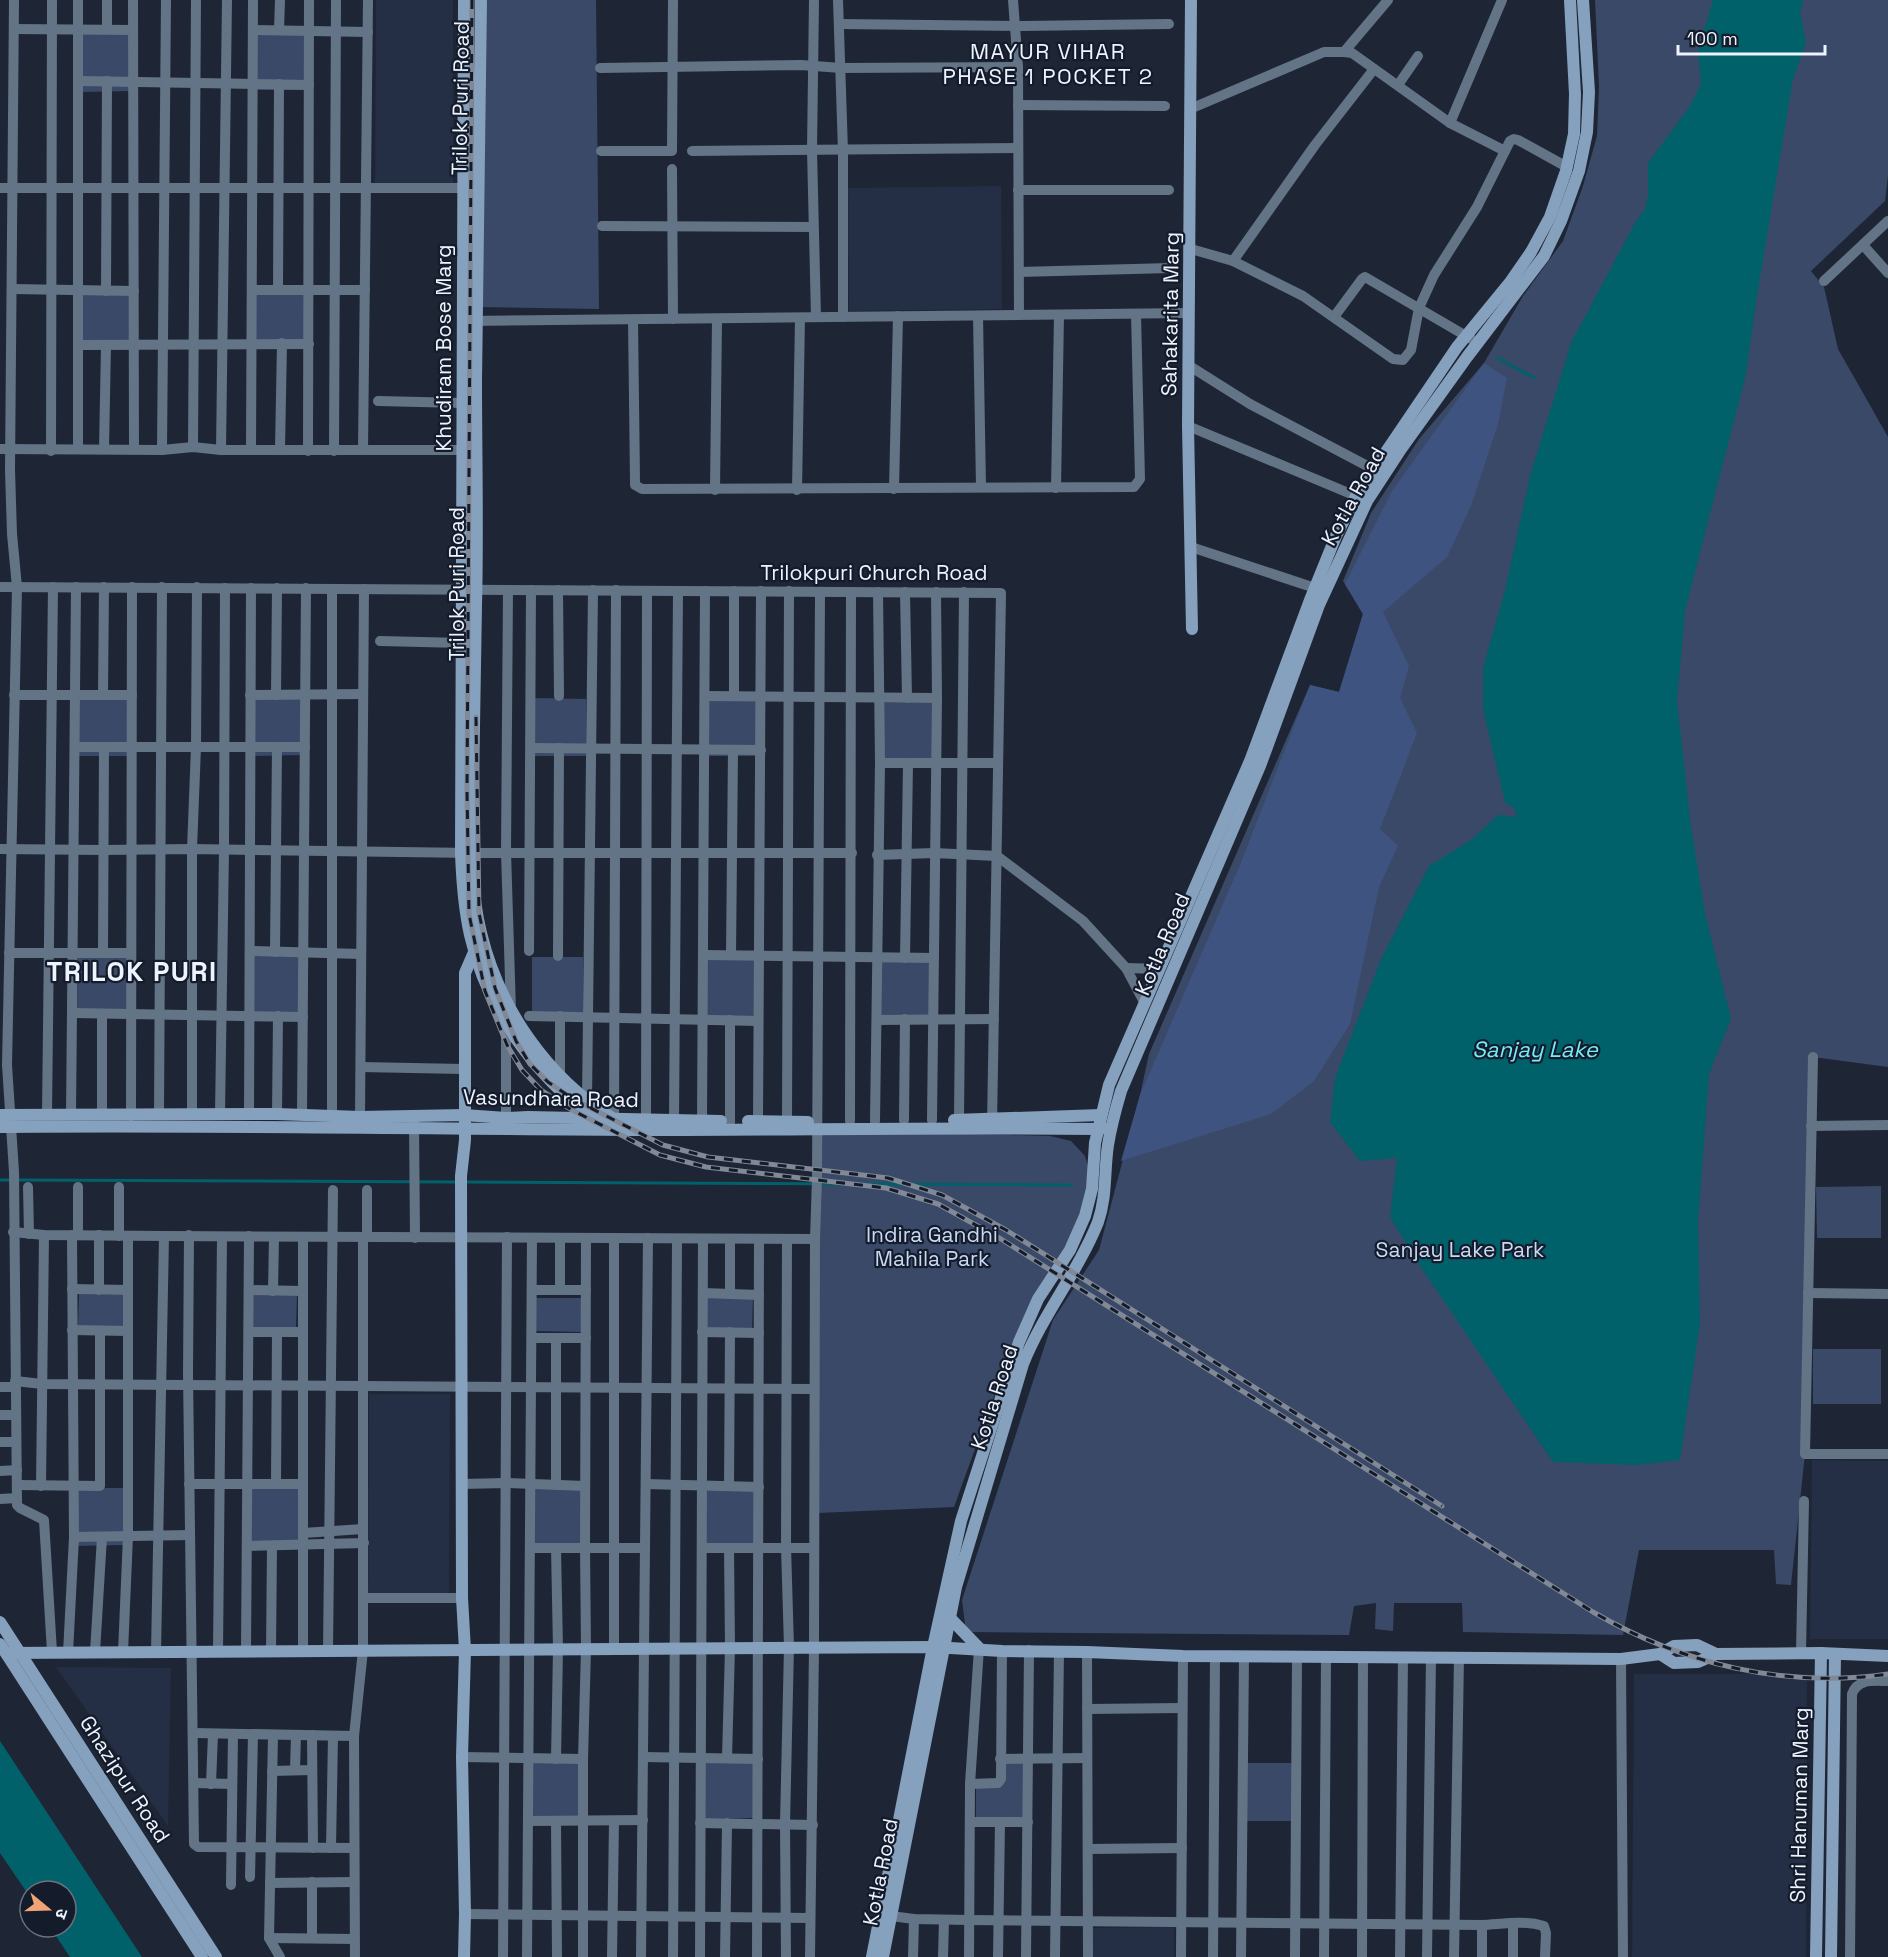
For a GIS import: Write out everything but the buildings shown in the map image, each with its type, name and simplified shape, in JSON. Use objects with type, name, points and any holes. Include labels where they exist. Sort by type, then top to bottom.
[{"type":"street","points":[[14,0],[12,289],[5,449],[16,587],[14,695],[6,849],[9,953],[3,1065],[5,1121],[13,1177],[17,1505],[44,1520],[52,1652]]},
{"type":"street","points":[[51,451],[52,0]]},
{"type":"street","points":[[78,0],[78,449]]},
{"type":"street","points":[[107,0],[107,29]]},
{"type":"street","points":[[133,0],[134,449]]},
{"type":"street","points":[[162,450],[166,0]]},
{"type":"street","points":[[193,447],[196,0]]},
{"type":"street","points":[[221,450],[227,0]]},
{"type":"street","points":[[251,450],[253,0]]},
{"type":"street","points":[[279,30],[280,0]]},
{"type":"street","points":[[308,451],[309,0]]},
{"type":"street","points":[[334,451],[336,0]]},
{"type":"street","points":[[363,450],[368,0]]},
{"type":"street","name":"Khudiram Bose Marg","points":[[462,696],[464,0]]},
{"type":"street","name":"Trilok Puri Road","points":[[467,853],[477,589],[477,321],[481,0]]},
{"type":"street","points":[[601,151],[672,151],[672,0]]},
{"type":"street","points":[[814,0],[812,150],[816,317]]},
{"type":"street","points":[[838,0],[843,151],[843,317]]},
{"type":"street","points":[[1013,0],[1018,67],[1019,315]]},
{"type":"street","name":"Sahakarita Marg","points":[[1191,0],[1188,426],[1192,628]]},
{"type":"street","points":[[1344,51],[1388,0]]},
{"type":"street","points":[[1450,123],[1502,0]]},
{"type":"street","name":"Kotla Road","points":[[938,1647],[950,1618],[969,1542],[1023,1364],[1032,1342],[1082,1258],[1098,1220],[1106,1191],[1108,1145],[1120,1091],[1260,766],[1373,468],[1467,335],[1511,281],[1531,252],[1550,217],[1567,167],[1574,134],[1575,94],[1570,0]]},
{"type":"street","name":"Kotla Road","points":[[883,1957],[886,1916],[961,1521],[1019,1342],[1038,1299],[1070,1250],[1085,1216],[1092,1190],[1095,1143],[1108,1085],[1250,761],[1336,536],[1544,256],[1561,221],[1579,171],[1587,132],[1589,92],[1583,0]]},
{"type":"street","points":[[839,24],[1016,26],[1169,24]]},
{"type":"street","points":[[14,29],[133,30]]},
{"type":"street","points":[[252,30],[368,32]]},
{"type":"street","points":[[1190,109],[1324,52],[1344,51],[1398,85],[1450,123],[1505,151]]},
{"type":"street","points":[[1398,85],[1418,56]]},
{"type":"street","points":[[600,68],[1018,67]]},
{"type":"street","points":[[1233,261],[1315,145],[1374,69]]},
{"type":"street","points":[[79,81],[309,84]]},
{"type":"street","points":[[106,291],[107,81]]},
{"type":"street","points":[[278,290],[279,84]]},
{"type":"street","points":[[1018,105],[1166,106]]},
{"type":"street","points":[[1191,249],[1233,261],[1303,296],[1393,359],[1403,360],[1411,350],[1419,308],[1434,275],[1477,207],[1510,141],[1518,140],[1567,167]]},
{"type":"street","points":[[692,151],[1018,148]]},
{"type":"street","points":[[672,169],[673,319]]},
{"type":"street","points":[[0,188],[462,188]]},
{"type":"street","points":[[1018,190],[1169,190]]},
{"type":"street","points":[[1824,281],[1888,221]]},
{"type":"street","points":[[602,226],[813,227]]},
{"type":"street","points":[[1863,244],[1888,273]]},
{"type":"street","points":[[1019,272],[1171,268]]},
{"type":"street","points":[[1334,317],[1365,277],[1478,343]]},
{"type":"street","points":[[12,289],[134,291]]},
{"type":"street","points":[[252,290],[365,290]]},
{"type":"street","points":[[463,321],[1189,313]]},
{"type":"street","points":[[633,320],[635,485],[642,489],[1056,488],[1134,487],[1139,483],[1136,314]]},
{"type":"street","points":[[1056,488],[1059,315]]},
{"type":"street","points":[[894,489],[898,316]]},
{"type":"street","points":[[978,316],[981,487]]},
{"type":"street","points":[[797,490],[800,318]]},
{"type":"street","points":[[715,490],[717,319]]},
{"type":"street","points":[[280,450],[282,343]]},
{"type":"street","points":[[79,345],[309,344]]},
{"type":"street","points":[[104,449],[106,345]]},
{"type":"street","points":[[1188,365],[1250,404],[1373,468]]},
{"type":"street","points":[[378,401],[462,403]]},
{"type":"street","points":[[1188,426],[1362,498]]},
{"type":"street","points":[[5,449],[162,450],[193,447],[221,450],[308,451],[477,450]]},
{"type":"street","points":[[1191,547],[1315,588]]},
{"type":"street","name":"Trilokpuri Church Road","points":[[0,587],[1001,593],[992,1123]]},
{"type":"street","points":[[47,1115],[53,587]]},
{"type":"street","points":[[71,1115],[76,587]]},
{"type":"street","points":[[103,695],[104,587]]},
{"type":"street","points":[[131,1116],[132,587]]},
{"type":"street","points":[[159,1115],[162,587]]},
{"type":"street","points":[[192,1114],[192,849],[196,747],[197,587]]},
{"type":"street","points":[[219,1114],[224,850],[225,588]]},
{"type":"street","points":[[249,1115],[251,588]]},
{"type":"street","points":[[276,695],[277,588]]},
{"type":"street","points":[[302,1115],[306,588]]},
{"type":"street","points":[[332,589],[332,1114]]},
{"type":"street","points":[[360,1117],[364,589]]},
{"type":"street","points":[[508,590],[506,852],[509,1017]]},
{"type":"street","points":[[529,951],[531,590]]},
{"type":"street","points":[[558,590],[559,696]]},
{"type":"street","points":[[591,1113],[588,1017],[593,590]]},
{"type":"street","points":[[614,1119],[616,590]]},
{"type":"street","points":[[646,1120],[647,591]]},
{"type":"street","points":[[674,1121],[678,591]]},
{"type":"street","points":[[702,1121],[705,591]]},
{"type":"street","points":[[734,591],[734,696]]},
{"type":"street","points":[[758,1121],[761,591]]},
{"type":"street","points":[[787,1121],[789,591]]},
{"type":"street","points":[[810,1957],[809,1918],[813,1825],[814,1239],[817,1179],[820,592]]},
{"type":"street","points":[[850,1121],[851,592]]},
{"type":"street","points":[[875,1121],[880,763],[878,592]]},
{"type":"street","points":[[905,592],[907,698]]},
{"type":"street","points":[[932,1120],[937,699],[936,592]]},
{"type":"street","points":[[959,1120],[964,592]]},
{"type":"street","points":[[380,641],[462,643]]},
{"type":"street","points":[[249,695],[363,694]]},
{"type":"street","points":[[14,695],[132,695]]},
{"type":"street","name":"Trilok Puri Road","points":[[462,696],[467,853],[476,907],[479,947],[488,958],[509,1017],[526,1054],[543,1074],[591,1113]]},
{"type":"street","points":[[705,696],[937,699]]},
{"type":"street","points":[[75,747],[305,747]]},
{"type":"street","points":[[103,953],[104,747]]},
{"type":"street","points":[[275,952],[277,747]]},
{"type":"street","points":[[531,748],[760,750]]},
{"type":"street","points":[[558,956],[559,748]]},
{"type":"street","points":[[731,956],[733,750]]},
{"type":"street","points":[[880,763],[998,763]]},
{"type":"street","points":[[904,958],[908,763]]},
{"type":"street","points":[[6,849],[852,854]]},
{"type":"street","points":[[877,855],[934,853],[997,856],[1065,905],[1090,929],[1126,968],[1144,1002]]},
{"type":"street","points":[[464,1957],[462,1757],[465,1650],[462,1598],[461,1176],[465,1128],[465,973],[479,947]]},
{"type":"street","points":[[250,951],[361,954]]},
{"type":"street","points":[[9,953],[131,953]]},
{"type":"street","points":[[703,955],[934,958]]},
{"type":"street","points":[[1126,968],[1159,969]]},
{"type":"street","points":[[73,1014],[303,1017]]},
{"type":"street","points":[[102,1014],[102,1115]]},
{"type":"street","points":[[277,1114],[278,1016]]},
{"type":"street","points":[[529,1016],[758,1021]]},
{"type":"street","points":[[560,1016],[560,1077]]},
{"type":"street","name":"Trilok Puri Road","points":[[509,1017],[591,1113]]},
{"type":"street","name":"Trilok Puri Road","points":[[506,1119],[509,1017]]},
{"type":"street","points":[[904,1120],[905,1019]]},
{"type":"street","points":[[876,1020],[994,1019]]},
{"type":"street","points":[[729,1122],[730,1020]]},
{"type":"street","points":[[1813,1057],[1804,1454],[1888,1455]]},
{"type":"street","points":[[361,1067],[464,1069]]},
{"type":"street","name":"Vasundhara Road","points":[[5,1121],[47,1115],[332,1114],[465,1128],[591,1113],[614,1119],[787,1121],[817,1126],[850,1121],[904,1120],[959,1120],[1098,1129],[1113,1124]]},
{"type":"street","name":"Vasundhara Road","points":[[5,1121],[414,1122],[464,1115],[506,1119],[591,1113],[817,1126],[918,1128],[1101,1115]]},
{"type":"street","points":[[1101,1115],[1113,1124]]},
{"type":"street","points":[[414,1122],[415,1238]]},
{"type":"street","points":[[1811,1126],[1888,1125]]},
{"type":"street","points":[[119,1186],[128,1290],[128,1536],[123,1652]]},
{"type":"street","points":[[28,1187],[28,1234]]},
{"type":"street","points":[[68,1653],[74,1537],[72,1289],[78,1187]]},
{"type":"street","points":[[328,1651],[333,1190]]},
{"type":"street","points":[[355,1957],[354,1736],[363,1650],[363,1386],[365,1237],[368,1190]]},
{"type":"street","points":[[13,1232],[44,1235],[123,1236],[814,1239]]},
{"type":"street","points":[[41,1486],[44,1235]]},
{"type":"street","points":[[99,1235],[99,1290]]},
{"type":"street","points":[[189,1235],[190,1652],[194,1733],[194,1844],[198,1847],[232,1848],[354,1848]]},
{"type":"street","points":[[156,1653],[164,1236]]},
{"type":"street","points":[[218,1652],[222,1236]]},
{"type":"street","points":[[246,1652],[249,1236]]},
{"type":"street","points":[[273,1291],[274,1237]]},
{"type":"street","points":[[303,1237],[303,1651]]},
{"type":"street","points":[[503,1957],[507,1237]]},
{"type":"street","points":[[527,1957],[532,1238]]},
{"type":"street","points":[[560,1238],[560,1290]]},
{"type":"street","points":[[583,1957],[586,1238]]},
{"type":"street","points":[[641,1957],[648,1238]]},
{"type":"street","points":[[614,1239],[614,1649]]},
{"type":"street","points":[[673,1957],[677,1239]]},
{"type":"street","points":[[700,1957],[703,1239]]},
{"type":"street","points":[[730,1239],[730,1294]]},
{"type":"street","points":[[757,1957],[759,1239]]},
{"type":"street","points":[[786,1957],[785,1824],[789,1647],[786,1547],[787,1239]]},
{"type":"street","points":[[72,1289],[128,1290]]},
{"type":"street","points":[[249,1290],[303,1291]]},
{"type":"street","points":[[532,1290],[586,1290]]},
{"type":"street","points":[[703,1293],[759,1295]]},
{"type":"street","points":[[1808,1293],[1888,1294]]},
{"type":"street","points":[[72,1330],[128,1331]]},
{"type":"street","points":[[17,1485],[100,1486],[100,1330]]},
{"type":"street","points":[[249,1332],[303,1332]]},
{"type":"street","points":[[276,1484],[277,1332]]},
{"type":"street","points":[[702,1332],[759,1333]]},
{"type":"street","points":[[729,1486],[730,1332]]},
{"type":"street","points":[[532,1338],[586,1338]]},
{"type":"street","points":[[556,1338],[556,1485]]},
{"type":"street","points":[[0,1387],[15,1384],[127,1384],[814,1389]]},
{"type":"street","points":[[0,1415],[16,1415]]},
{"type":"street","points":[[0,1442],[16,1442]]},
{"type":"street","points":[[0,1471],[17,1470]]},
{"type":"street","points":[[189,1484],[303,1484]]},
{"type":"street","points":[[462,1484],[585,1486]]},
{"type":"street","points":[[645,1484],[759,1487]]},
{"type":"street","points":[[0,1499],[17,1498]]},
{"type":"street","points":[[1801,1653],[1804,1501]]},
{"type":"street","points":[[303,1533],[363,1529]]},
{"type":"street","points":[[74,1537],[190,1535]]},
{"type":"street","points":[[95,1652],[102,1537]]},
{"type":"street","points":[[247,1546],[364,1543]]},
{"type":"street","points":[[271,1651],[272,1546]]},
{"type":"street","points":[[530,1548],[645,1548]]},
{"type":"street","points":[[556,1548],[558,1649],[556,1759]]},
{"type":"street","points":[[702,1548],[814,1548]]},
{"type":"street","points":[[728,1758],[729,1548]]},
{"type":"street","points":[[363,1598],[462,1598]]},
{"type":"street","points":[[950,1618],[979,1648],[970,1784],[969,1957]]},
{"type":"street","name":"Ghazipur Road","points":[[0,1622],[216,1957]]},
{"type":"street","points":[[3,1649],[21,1653],[156,1653],[504,1648],[938,1647],[1183,1656],[1621,1659],[1660,1654],[1674,1646],[1697,1645],[1716,1654],[1821,1653],[1888,1656]]},
{"type":"street","name":"Ghazipur Road","points":[[3,1649],[202,1957]]},
{"type":"street","points":[[1026,1957],[1029,1650]]},
{"type":"street","points":[[970,1784],[998,1783],[1001,1779],[1002,1651]]},
{"type":"street","points":[[1055,1957],[1059,1651]]},
{"type":"street","points":[[1087,1652],[1088,1957]]},
{"type":"street","name":"Shri Hanuman Marg","points":[[1816,1957],[1821,1653]]},
{"type":"street","name":"Shri Hanuman Marg","points":[[1831,1957],[1835,1655]]},
{"type":"street","points":[[1181,1957],[1183,1656]]},
{"type":"street","points":[[1213,1957],[1215,1656]]},
{"type":"street","points":[[1241,1957],[1244,1656]]},
{"type":"street","points":[[1295,1957],[1297,1656]]},
{"type":"street","points":[[1324,1957],[1326,1657]]},
{"type":"street","points":[[1362,1957],[1363,1657]]},
{"type":"street","points":[[1400,1957],[1403,1657]]},
{"type":"street","points":[[1427,1957],[1431,1657]]},
{"type":"street","points":[[1454,1957],[1459,1657]]},
{"type":"street","points":[[1621,1659],[1623,1957]]},
{"type":"street","points":[[1850,1957],[1852,1694],[1860,1683],[1888,1681]]},
{"type":"street","points":[[1087,1709],[1182,1708]]},
{"type":"street","points":[[194,1733],[354,1736]]},
{"type":"street","points":[[211,1784],[213,1734]]},
{"type":"street","points":[[231,1885],[233,1734]]},
{"type":"street","points":[[250,1877],[253,1734]]},
{"type":"street","points":[[273,1735],[269,1938],[280,1957]]},
{"type":"street","points":[[295,1770],[296,1735]]},
{"type":"street","points":[[312,1735],[313,1848]]},
{"type":"street","points":[[331,1848],[333,1736]]},
{"type":"street","points":[[462,1757],[583,1759]]},
{"type":"street","points":[[644,1757],[758,1759]]},
{"type":"street","points":[[1000,1759],[1088,1758]]},
{"type":"street","points":[[272,1771],[312,1770]]},
{"type":"street","points":[[194,1783],[232,1784]]},
{"type":"street","points":[[529,1821],[643,1820]]},
{"type":"street","points":[[556,1821],[556,1957]]},
{"type":"street","points":[[612,1957],[614,1821]]},
{"type":"street","points":[[970,1822],[1028,1822]]},
{"type":"street","points":[[998,1957],[1000,1822]]},
{"type":"street","points":[[700,1823],[813,1825]]},
{"type":"street","points":[[725,1957],[727,1823]]},
{"type":"street","points":[[1088,1850],[1182,1848]]},
{"type":"street","points":[[312,1882],[312,1938]]},
{"type":"street","points":[[270,1883],[354,1882]]},
{"type":"street","points":[[465,1914],[809,1918]]},
{"type":"street","points":[[886,1916],[944,1920],[1536,1924],[1544,1926],[1546,1933],[1545,1957]]},
{"type":"street","name":"Kotla Road","points":[[872,1957],[886,1916]]},
{"type":"street","points":[[913,1957],[914,1919]]},
{"type":"street","points":[[943,1957],[944,1920]]},
{"type":"street","points":[[1513,1923],[1513,1957]]},
{"type":"street","points":[[1482,1925],[1482,1957]]},
{"type":"street","points":[[269,1938],[354,1938]]},
{"type":"shaded area","points":[[376,0],[453,0],[453,184],[375,184]]},
{"type":"shaded area","points":[[1001,186],[1002,309],[849,311],[848,188]]},
{"type":"shaded area","points":[[1484,363],[1507,378],[1498,424],[1471,506],[1447,557],[1383,612],[1409,666],[1400,698],[1417,733],[1380,829],[1398,846],[1379,887],[1350,1024],[1314,1081],[1271,1114],[1121,1161],[1140,1095],[1242,860],[1310,685],[1339,692],[1363,614],[1345,584],[1392,491]]},
{"type":"shaded area","points":[[369,1394],[450,1394],[449,1595],[368,1595]]},
{"type":"shaded area","points":[[1812,1460],[1888,1461],[1888,1639],[1810,1639]]},
{"type":"shaded area","points":[[56,1667],[171,1668],[168,1826]]},
{"type":"shaded area","points":[[1634,1674],[1807,1674],[1806,1957],[1632,1957]]},
{"type":"shaded area","points":[[1174,1927],[1174,1957],[1092,1957],[1092,1928]]},
{"type":"green space","points":[[482,0],[596,0],[599,309],[480,307]]},
{"type":"green space","name":"Sanjay Lake Park","points":[[1595,0],[1888,0],[1888,176],[1885,201],[1811,271],[1824,287],[1838,349],[1888,437],[1888,1067],[1813,1057],[1805,1454],[1791,1585],[1776,1584],[1774,1550],[1639,1550],[1623,1635],[1463,1632],[1462,1603],[1394,1603],[1393,1631],[1375,1629],[1376,1603],[1354,1606],[1349,1635],[966,1632],[962,1600],[1053,1320],[1099,1250],[1149,1054],[1310,685],[1339,692],[1363,614],[1343,581],[1371,513],[1419,439],[1484,363],[1523,296],[1563,241],[1583,186],[1597,136],[1599,86]]},
{"type":"green space","points":[[255,32],[305,33],[305,90],[254,90]]},
{"type":"green space","points":[[82,33],[132,34],[132,91],[81,92]]},
{"type":"green space","points":[[254,291],[305,291],[304,349],[253,349]]},
{"type":"green space","points":[[82,292],[132,293],[132,350],[81,350]]},
{"type":"green space","points":[[251,697],[302,698],[301,755],[250,756]]},
{"type":"green space","points":[[79,698],[129,699],[129,756],[78,756]]},
{"type":"green space","points":[[535,698],[586,699],[586,756],[534,756]]},
{"type":"green space","points":[[707,698],[758,698],[758,756],[707,756]]},
{"type":"green space","points":[[881,703],[932,703],[932,761],[880,761]]},
{"type":"green space","points":[[78,954],[128,955],[128,1012],[77,1013]]},
{"type":"green space","points":[[250,955],[300,956],[300,1013],[249,1013]]},
{"type":"green space","points":[[532,957],[583,957],[583,1015],[532,1015]]},
{"type":"green space","points":[[706,958],[757,959],[756,1016],[705,1017]]},
{"type":"green space","points":[[879,959],[930,960],[929,1017],[878,1018]]},
{"type":"green space","name":"Indira Gandhi Mahila Park","points":[[819,1130],[1050,1136],[1071,1141],[1085,1156],[1089,1170],[1088,1186],[1079,1218],[1013,1344],[954,1507],[818,1513]]},
{"type":"green space","points":[[1881,1186],[1881,1238],[1817,1238],[1816,1187]]},
{"type":"green space","points":[[79,1294],[125,1295],[124,1328],[78,1327]]},
{"type":"green space","points":[[251,1295],[297,1295],[296,1329],[250,1328]]},
{"type":"green space","points":[[706,1296],[753,1297],[752,1330],[706,1329]]},
{"type":"green space","points":[[535,1298],[581,1298],[581,1332],[534,1331]]},
{"type":"green space","points":[[1813,1349],[1881,1349],[1881,1404],[1813,1404]]},
{"type":"green space","points":[[247,1486],[298,1487],[298,1544],[246,1545]]},
{"type":"green space","points":[[75,1488],[126,1488],[125,1545],[74,1546]]},
{"type":"green space","points":[[532,1488],[582,1488],[582,1546],[531,1546]]},
{"type":"green space","points":[[703,1489],[754,1489],[754,1547],[703,1547]]},
{"type":"green space","points":[[529,1760],[580,1761],[580,1818],[529,1819]]},
{"type":"green space","points":[[702,1760],[753,1761],[753,1818],[701,1819]]},
{"type":"green space","points":[[1002,1762],[1025,1762],[1025,1820],[976,1819],[976,1786],[1002,1786]]},
{"type":"green space","points":[[1245,1763],[1295,1763],[1295,1821],[1244,1821]]},
{"type":"water","name":"Sanjay Lake","points":[[1713,0],[1803,0],[1800,12],[1806,43],[1793,79],[1746,374],[1685,611],[1677,701],[1691,827],[1705,913],[1731,1019],[1709,1074],[1698,1222],[1700,1323],[1680,1460],[1638,1465],[1553,1462],[1420,1266],[1390,1217],[1397,1158],[1360,1161],[1330,1122],[1335,1078],[1381,959],[1429,866],[1471,840],[1498,815],[1517,817],[1514,808],[1505,802],[1483,709],[1483,668],[1505,590],[1530,476],[1571,343],[1636,221],[1645,209],[1648,195],[1648,163],[1690,106],[1701,84],[1698,51]]},
{"type":"water","points":[[0,1741],[142,1957],[70,1957],[58,1939],[78,1939],[78,1879],[18,1879],[0,1853]]},
{"type":"waterway","points":[[1498,358],[1534,378]]},
{"type":"waterway","points":[[0,1180],[11,1180]]},
{"type":"waterway","points":[[18,1180],[458,1182]]},
{"type":"waterway","points":[[465,1182],[1072,1185]]},
{"type":"railway","points":[[472,0],[467,791],[469,914],[485,991],[507,1045],[522,1070],[541,1090],[570,1109],[660,1155],[706,1167],[886,1188],[938,1204],[1001,1239],[1593,1612],[1662,1646],[1735,1668],[1773,1675],[1849,1678],[1888,1674]]},
{"type":"railway","points":[[476,717],[479,913],[495,988],[516,1041],[530,1064],[548,1082],[575,1100],[663,1145],[708,1157],[888,1178],[942,1195],[1006,1230],[1442,1506]]},
{"type":"district","name":"MAYUR VIHAR PHASE 1 POCKET 2","points":[[1048,64]]},
{"type":"district","name":"TRILOK PURI","points":[[132,971]]}]
